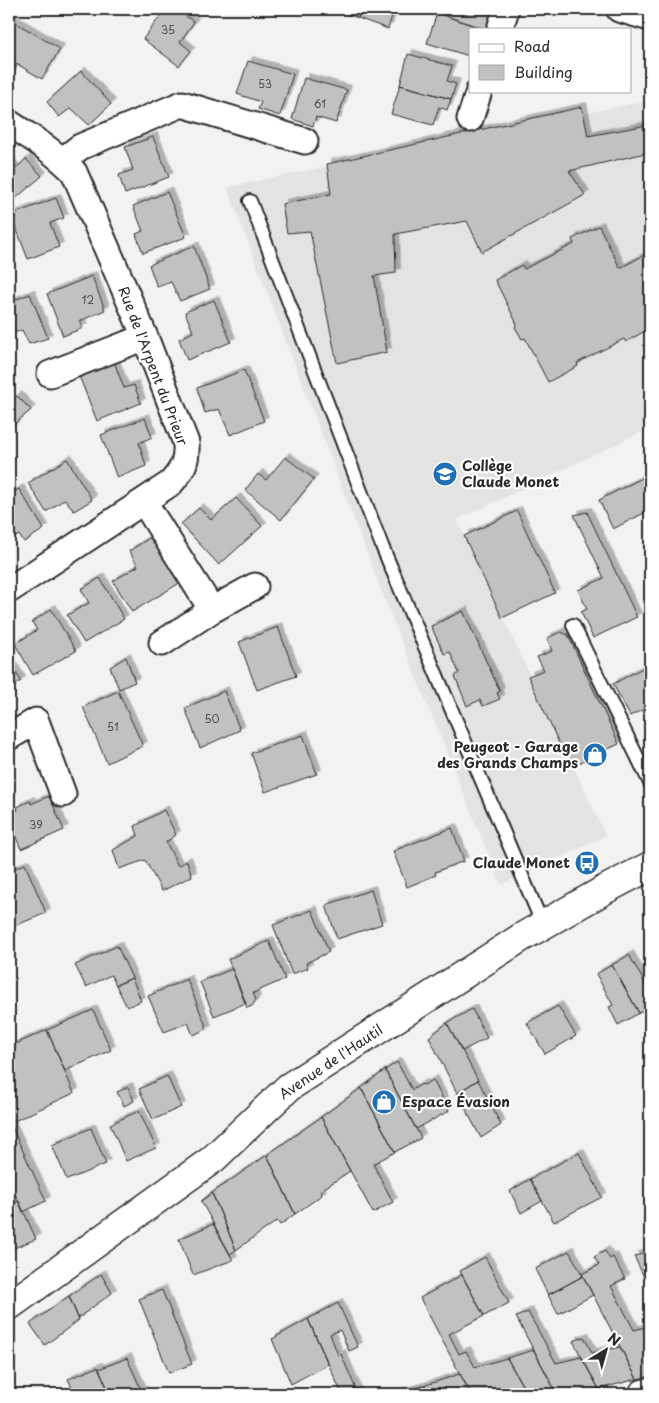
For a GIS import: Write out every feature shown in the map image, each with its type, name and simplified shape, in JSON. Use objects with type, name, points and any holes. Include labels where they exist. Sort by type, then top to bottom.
[{"type":"street","points":[[500,28],[506,9]]},
{"type":"street","points":[[619,9],[650,18]]},
{"type":"street","points":[[470,119],[479,92]]},
{"type":"street","points":[[63,160],[80,147],[182,104],[305,141]]},
{"type":"street","name":"Rue de l'Arpent du Prieur","points":[[9,123],[43,144],[63,160],[74,172],[145,338],[186,443],[186,457],[181,471],[171,483],[9,590]]},
{"type":"street","points":[[50,374],[145,338]]},
{"type":"street","points":[[144,502],[212,610]]},
{"type":"street","points":[[162,643],[212,610],[255,586]]},
{"type":"street","points":[[9,737],[36,721],[63,794]]},
{"type":"street","name":"Avenue de l'Hautil","points":[[9,1306],[213,1159],[289,1088],[454,980],[543,925],[650,866]]},
{"type":"street","points":[[643,1394],[650,1392]]},
{"type":"lane","points":[[250,201],[382,546],[543,925]]},
{"type":"lane","points":[[573,625],[650,783]]},
{"type":"shaded area","name":"Collège Claude Monet","points":[[650,100],[650,428],[457,520],[606,836],[501,885],[386,603],[227,187]]},
{"type":"building","points":[[166,9],[176,9],[194,22],[180,42],[191,51],[179,66],[143,39]]},
{"type":"building","points":[[332,9],[361,9],[358,18]]},
{"type":"building","points":[[361,9],[394,9],[388,29],[358,18]]},
{"type":"building","points":[[439,9],[485,9],[484,11],[491,14],[486,28],[481,28],[437,13]]},
{"type":"building","points":[[437,13],[481,28],[469,28],[469,56],[427,43]]},
{"type":"building","points":[[11,20],[60,49],[42,79],[17,64],[9,78],[9,24]]},
{"type":"building","points":[[408,54],[452,66],[447,81],[456,84],[451,99],[400,85]]},
{"type":"building","points":[[248,61],[293,74],[280,116],[258,109],[261,102],[237,94]]},
{"type":"building","points":[[81,71],[111,104],[89,125],[71,108],[59,117],[47,102]]},
{"type":"building","points":[[304,78],[347,90],[336,123],[316,117],[313,126],[292,119]]},
{"type":"building","points":[[400,85],[451,99],[447,110],[439,107],[433,125],[391,114]]},
{"type":"building","points":[[582,107],[588,136],[648,125],[650,152],[569,171],[585,195],[482,252],[467,221],[395,234],[396,273],[374,276],[387,352],[337,363],[310,231],[287,233],[282,204],[331,194],[327,164]]},
{"type":"building","points":[[153,137],[169,177],[125,194],[119,175],[133,170],[125,147]]},
{"type":"building","points":[[26,159],[42,176],[9,204],[9,162],[15,169]]},
{"type":"building","points":[[167,192],[186,237],[143,253],[136,234],[143,231],[133,206]]},
{"type":"building","points":[[56,198],[64,218],[50,223],[59,247],[28,259],[11,215]]},
{"type":"building","points":[[599,226],[620,268],[650,252],[650,328],[626,342],[624,339],[577,363],[578,366],[548,382],[525,338],[522,339],[515,327],[517,324],[495,280],[522,265],[524,269],[574,244],[572,239]]},
{"type":"building","points":[[194,246],[210,289],[180,301],[171,282],[157,287],[149,265]]},
{"type":"building","points":[[92,276],[105,310],[80,321],[83,328],[63,336],[47,294]]},
{"type":"building","points":[[30,294],[48,338],[29,344],[22,330],[9,335],[9,302]]},
{"type":"building","points":[[214,300],[231,342],[187,360],[179,339],[193,332],[185,312]]},
{"type":"building","points":[[114,362],[124,388],[134,385],[141,403],[97,421],[79,376]]},
{"type":"building","points":[[244,370],[264,421],[230,435],[219,409],[205,413],[197,388]]},
{"type":"building","points":[[17,396],[31,410],[9,429],[9,403]]},
{"type":"building","points":[[145,418],[152,437],[139,443],[146,466],[117,478],[101,435]]},
{"type":"building","points":[[285,457],[314,479],[281,520],[245,490],[258,474],[266,480]]},
{"type":"building","points":[[67,459],[92,500],[74,511],[65,499],[46,512],[28,483]]},
{"type":"building","points":[[650,474],[650,510],[613,529],[599,500]]},
{"type":"building","points":[[19,489],[44,529],[24,542],[19,535],[9,541],[9,495]]},
{"type":"building","points":[[236,498],[262,526],[219,565],[181,524],[199,508],[211,520]]},
{"type":"building","points":[[517,511],[555,593],[502,618],[464,536]]},
{"type":"building","points":[[587,512],[637,617],[593,638],[581,612],[587,609],[578,590],[604,578],[574,515]]},
{"type":"building","points":[[154,535],[183,581],[132,612],[113,581],[138,566],[129,551]]},
{"type":"building","points":[[100,578],[124,619],[84,643],[67,615],[89,603],[81,589]]},
{"type":"building","points":[[51,609],[76,651],[33,675],[15,644],[37,630],[32,622]]},
{"type":"building","points":[[463,611],[500,691],[497,693],[500,699],[483,706],[480,700],[467,706],[455,676],[459,673],[450,652],[444,654],[431,626]]},
{"type":"building","points":[[278,627],[296,676],[257,690],[239,642]]},
{"type":"building","points":[[561,632],[568,635],[619,744],[570,767],[528,676],[544,670],[537,657],[552,651],[547,638]]},
{"type":"building","points":[[126,657],[135,682],[119,689],[110,667]]},
{"type":"building","points":[[9,662],[21,681],[9,689]]},
{"type":"building","points":[[648,665],[650,670],[650,706],[630,716],[613,684]]},
{"type":"building","points":[[118,691],[143,746],[107,763],[83,707]]},
{"type":"building","points":[[224,691],[240,730],[200,748],[185,708]]},
{"type":"building","points":[[303,735],[317,774],[265,792],[251,753]]},
{"type":"building","points":[[49,796],[64,830],[21,849],[9,821],[9,814],[18,810],[17,807],[30,801],[31,804]]},
{"type":"building","points":[[164,810],[176,835],[166,842],[178,866],[187,861],[192,876],[162,891],[145,860],[119,869],[113,850],[138,836],[135,826]]},
{"type":"building","points":[[452,828],[464,861],[435,872],[436,875],[407,887],[393,851]]},
{"type":"building","points":[[25,864],[46,913],[9,928],[9,871]]},
{"type":"building","points":[[371,890],[382,924],[337,939],[326,905]]},
{"type":"building","points":[[312,910],[329,952],[306,963],[308,968],[292,974],[273,925]]},
{"type":"building","points":[[269,941],[285,979],[253,993],[256,1000],[252,1006],[247,1008],[228,959]]},
{"type":"building","points":[[117,946],[132,978],[116,985],[111,975],[86,987],[75,965]]},
{"type":"building","points":[[629,955],[647,987],[650,985],[650,1007],[639,1013],[612,965]]},
{"type":"building","points":[[612,965],[639,1013],[618,1025],[609,1007],[613,1005],[596,974]]},
{"type":"building","points":[[232,969],[246,1003],[214,1016],[200,982]]},
{"type":"building","points":[[132,978],[141,1001],[127,1007],[116,985]]},
{"type":"building","points":[[187,979],[207,1029],[193,1035],[188,1023],[164,1032],[148,996]]},
{"type":"building","points":[[558,1006],[576,1036],[545,1054],[527,1023]]},
{"type":"building","points":[[472,1009],[487,1038],[462,1051],[447,1023]]},
{"type":"building","points":[[93,1010],[111,1050],[65,1071],[47,1030]]},
{"type":"building","points":[[447,1023],[478,1080],[457,1093],[429,1037]]},
{"type":"building","points":[[47,1030],[74,1093],[10,1123],[46,1201],[23,1212],[9,1180],[9,1047]]},
{"type":"building","points":[[397,1062],[412,1090],[433,1080],[449,1111],[416,1129],[385,1070]]},
{"type":"building","points":[[385,1070],[421,1138],[395,1152],[361,1088]]},
{"type":"building","points":[[167,1076],[181,1107],[153,1120],[139,1089]]},
{"type":"building","points":[[478,1080],[501,1125],[481,1138],[457,1093]]},
{"type":"building","points":[[128,1087],[134,1101],[124,1106],[117,1092]]},
{"type":"building","points":[[361,1088],[395,1152],[373,1164],[393,1202],[373,1213],[321,1117]]},
{"type":"building","points":[[139,1111],[156,1148],[126,1161],[110,1124]]},
{"type":"building","points":[[321,1117],[350,1171],[320,1191],[322,1195],[295,1214],[267,1155]]},
{"type":"building","points":[[91,1128],[106,1164],[67,1180],[52,1145]]},
{"type":"building","points":[[579,1153],[602,1197],[554,1222],[530,1179]]},
{"type":"building","points":[[267,1155],[295,1214],[280,1225],[277,1221],[236,1250],[212,1193]]},
{"type":"building","points":[[530,1179],[542,1201],[521,1213],[510,1191]]},
{"type":"building","points":[[212,1193],[236,1250],[230,1254],[201,1201]]},
{"type":"building","points":[[19,1201],[36,1239],[9,1250],[9,1205]]},
{"type":"building","points":[[213,1224],[233,1260],[193,1275],[179,1239]]},
{"type":"building","points":[[569,1251],[583,1276],[548,1295],[535,1269]]},
{"type":"building","points":[[605,1251],[610,1259],[613,1257],[625,1279],[611,1286],[634,1330],[650,1326],[650,1376],[637,1379],[582,1274],[599,1265],[594,1257]]},
{"type":"building","points":[[650,1252],[650,1274],[644,1277],[634,1256]]},
{"type":"building","points":[[485,1257],[509,1303],[484,1316],[460,1271]]},
{"type":"building","points":[[101,1274],[112,1293],[78,1318],[69,1296]]},
{"type":"building","points":[[462,1275],[484,1316],[449,1334],[459,1354],[466,1351],[475,1367],[507,1358],[527,1394],[471,1394],[460,1374],[420,1298]]},
{"type":"building","points":[[583,1276],[593,1295],[558,1314],[548,1295]]},
{"type":"building","points":[[162,1290],[192,1364],[169,1373],[139,1299]]},
{"type":"building","points":[[69,1296],[79,1320],[45,1345],[30,1324]]},
{"type":"building","points":[[338,1303],[358,1347],[349,1351],[340,1330],[330,1334],[338,1355],[341,1354],[358,1394],[342,1394],[308,1319]]},
{"type":"building","points":[[528,1312],[556,1363],[581,1357],[599,1389],[580,1394],[557,1394],[516,1317]]},
{"type":"building","points":[[308,1319],[328,1364],[291,1384],[272,1339]]},
{"type":"building","points":[[584,1337],[592,1353],[620,1347],[637,1379],[599,1389],[573,1341]]},
{"type":"building","points":[[534,1350],[557,1394],[527,1394],[507,1358]]},
{"type":"building","points":[[127,1358],[143,1394],[110,1394],[99,1369]]},
{"type":"building","points":[[98,1367],[110,1394],[75,1394],[68,1379]]},
{"type":"building","points":[[460,1374],[471,1394],[427,1394],[423,1386]]},
{"type":"building","points":[[423,1386],[427,1394],[394,1394]]},
{"type":"place","name":"Collège Claude Monet","points":[[445,474]]},
{"type":"place","name":"Peugeot - Garage des Grands Champs","points":[[595,755]]},
{"type":"place","name":"Claude Monet","points":[[587,863]]},
{"type":"place","name":"Espace Évasion","points":[[384,1102]]}]
